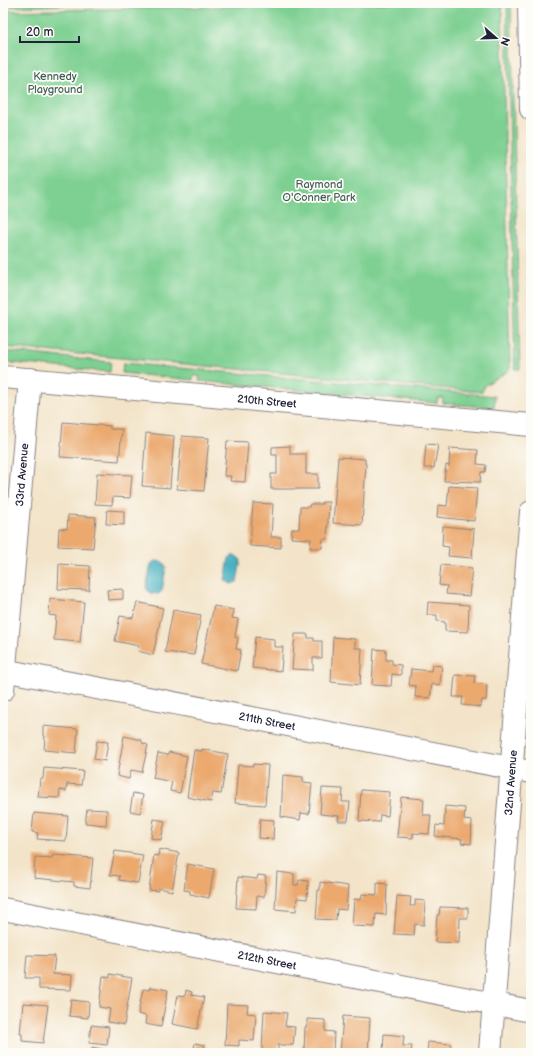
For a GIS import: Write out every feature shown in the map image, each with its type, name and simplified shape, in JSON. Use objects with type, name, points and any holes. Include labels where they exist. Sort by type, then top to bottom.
[{"type":"street","points":[[529,3],[531,108]]},
{"type":"street","name":"210th Street","points":[[3,377],[531,425]]},
{"type":"street","name":"33rd Avenue","points":[[4,677],[30,379]]},
{"type":"street","name":"32nd Avenue","points":[[490,1053],[494,1004],[521,770],[531,512]]},
{"type":"street","name":"211th Street","points":[[4,677],[521,770]]},
{"type":"street","name":"212th Street","points":[[3,909],[531,1011]]},
{"type":"green space","points":[[3,3],[125,3],[125,4],[3,7]]},
{"type":"green space","name":"Raymond O'Conner Park","points":[[406,3],[502,3],[510,368],[507,372],[485,385],[482,392],[3,347],[3,11]]},
{"type":"green space","points":[[507,5],[511,5],[520,369],[515,369]]},
{"type":"green space","points":[[3,351],[111,362],[110,372],[3,362]]},
{"type":"green space","points":[[123,363],[495,396],[494,408],[443,403],[443,398],[438,398],[437,403],[199,381],[200,376],[193,376],[193,380],[122,373]]},
{"type":"water","points":[[236,556],[241,560],[237,582],[231,584],[225,580],[229,558]]},
{"type":"water","points":[[155,561],[163,562],[166,567],[162,591],[158,594],[150,593],[146,588],[151,564]]},
{"type":"building","points":[[3,165],[5,207],[3,207]]},
{"type":"building","points":[[63,422],[110,426],[110,429],[122,429],[119,461],[60,457]]},
{"type":"building","points":[[146,433],[174,436],[170,488],[142,486]]},
{"type":"building","points":[[182,436],[209,438],[204,491],[177,489]]},
{"type":"building","points":[[227,441],[248,442],[245,482],[230,481],[231,476],[224,476]]},
{"type":"building","points":[[426,444],[438,445],[434,468],[424,468]]},
{"type":"building","points":[[290,446],[290,454],[306,454],[306,474],[318,474],[318,489],[271,489],[271,474],[277,474],[277,455],[272,455],[272,447]]},
{"type":"building","points":[[450,448],[478,450],[477,464],[486,465],[485,472],[481,472],[480,482],[444,481],[446,465],[449,466]]},
{"type":"building","points":[[338,457],[365,459],[366,464],[362,525],[333,523]]},
{"type":"building","points":[[97,473],[132,475],[130,498],[113,497],[112,505],[95,504]]},
{"type":"building","points":[[449,486],[477,488],[474,521],[437,517],[438,505],[447,506]]},
{"type":"building","points":[[322,502],[329,502],[327,539],[323,539],[322,548],[310,548],[311,539],[291,538],[292,529],[299,529],[300,507],[309,507],[310,504],[322,504]]},
{"type":"building","points":[[253,503],[273,504],[271,537],[281,537],[281,548],[250,546]]},
{"type":"building","points":[[107,510],[124,511],[124,525],[106,524]]},
{"type":"building","points":[[68,515],[96,517],[93,548],[58,546],[59,528],[67,529]]},
{"type":"building","points":[[443,526],[474,529],[472,558],[448,556],[449,547],[442,546]]},
{"type":"building","points":[[59,564],[90,566],[89,590],[58,589]]},
{"type":"building","points":[[441,565],[472,568],[469,596],[446,594],[447,586],[439,585]]},
{"type":"building","points":[[123,589],[123,599],[108,600],[107,590]]},
{"type":"building","points":[[50,599],[84,602],[80,642],[54,640],[56,616],[49,615]]},
{"type":"building","points":[[137,602],[163,608],[153,655],[138,651],[139,646],[115,641],[120,616],[133,618]]},
{"type":"building","points":[[428,602],[469,605],[468,632],[445,631],[445,622],[437,621],[437,615],[427,615]]},
{"type":"building","points":[[214,606],[234,610],[232,618],[238,619],[235,637],[238,638],[236,649],[241,650],[237,671],[201,664]]},
{"type":"building","points":[[173,610],[201,615],[194,655],[165,652]]},
{"type":"building","points":[[295,634],[308,634],[308,638],[314,638],[314,641],[322,641],[322,658],[313,658],[313,670],[292,669]]},
{"type":"building","points":[[255,637],[274,639],[274,647],[283,647],[281,671],[252,668]]},
{"type":"building","points":[[333,637],[355,639],[355,648],[362,648],[360,685],[331,682]]},
{"type":"building","points":[[374,649],[386,650],[386,660],[392,660],[392,664],[401,665],[401,675],[392,674],[391,686],[372,685]]},
{"type":"building","points":[[432,665],[442,666],[440,685],[432,684],[430,698],[415,697],[416,686],[409,685],[411,669],[431,671]]},
{"type":"building","points":[[455,675],[475,676],[474,683],[487,685],[486,700],[482,700],[481,707],[462,705],[463,697],[453,697]]},
{"type":"building","points":[[43,726],[78,729],[76,753],[44,750],[45,736],[43,736]]},
{"type":"building","points":[[124,736],[142,740],[142,743],[148,745],[142,772],[131,770],[129,779],[117,776]]},
{"type":"building","points":[[97,741],[108,742],[105,761],[94,759]]},
{"type":"building","points":[[202,749],[228,754],[221,794],[213,793],[211,802],[187,797],[194,750],[202,751]]},
{"type":"building","points":[[169,752],[187,756],[180,793],[170,791],[172,782],[153,778],[158,753],[168,755]]},
{"type":"building","points":[[253,764],[268,765],[265,805],[235,803],[238,765],[253,766]]},
{"type":"building","points":[[44,768],[83,771],[81,785],[67,784],[66,791],[60,790],[59,798],[38,797],[40,779],[43,779]]},
{"type":"building","points":[[283,775],[303,777],[303,782],[312,783],[309,814],[301,813],[300,820],[281,817]]},
{"type":"building","points":[[322,788],[343,789],[342,802],[350,802],[348,821],[338,821],[339,816],[320,814]]},
{"type":"building","points":[[361,790],[390,792],[388,816],[380,815],[379,822],[359,821]]},
{"type":"building","points":[[133,793],[143,795],[140,813],[130,811]]},
{"type":"building","points":[[401,797],[424,799],[423,815],[431,815],[429,834],[413,833],[413,838],[397,837]]},
{"type":"building","points":[[445,806],[465,808],[464,820],[472,821],[471,844],[461,843],[462,839],[435,836],[436,825],[444,826]]},
{"type":"building","points":[[87,809],[107,810],[106,825],[85,823]]},
{"type":"building","points":[[34,813],[68,816],[66,841],[37,839],[38,833],[32,832]]},
{"type":"building","points":[[154,819],[165,821],[161,840],[151,838]]},
{"type":"building","points":[[260,819],[274,820],[273,839],[259,838]]},
{"type":"building","points":[[159,849],[179,853],[172,891],[158,888],[158,891],[149,890],[154,855],[158,856]]},
{"type":"building","points":[[115,851],[143,855],[138,883],[119,880],[120,876],[110,875]]},
{"type":"building","points":[[53,855],[93,858],[90,888],[74,886],[74,882],[34,878],[35,857],[52,858]]},
{"type":"building","points":[[188,864],[214,869],[209,898],[190,894],[190,891],[184,890]]},
{"type":"building","points":[[277,872],[294,874],[294,885],[298,885],[299,880],[308,881],[307,899],[297,898],[296,911],[275,909]]},
{"type":"building","points":[[258,875],[266,876],[264,897],[257,896],[256,909],[236,908],[238,877],[257,879]]},
{"type":"building","points":[[320,882],[348,886],[346,910],[337,909],[336,920],[316,919]]},
{"type":"building","points":[[377,883],[387,884],[386,915],[376,914],[375,927],[352,926],[354,899],[361,900],[362,894],[377,895]]},
{"type":"building","points":[[397,896],[411,897],[410,906],[415,906],[415,900],[425,901],[424,925],[415,924],[414,935],[394,934]]},
{"type":"building","points":[[440,907],[468,908],[468,918],[460,918],[459,943],[435,942],[437,915],[439,915]]},
{"type":"building","points":[[27,955],[55,956],[53,974],[72,975],[71,990],[39,989],[39,978],[25,978]]},
{"type":"building","points":[[110,974],[132,978],[124,1025],[108,1022],[110,1009],[99,1007],[103,976],[110,978]]},
{"type":"building","points":[[151,987],[168,990],[161,1027],[145,1024],[146,1016],[138,1014],[143,989],[150,990]]},
{"type":"building","points":[[186,990],[192,992],[191,995],[204,997],[197,1029],[172,1024],[178,995],[185,996]]},
{"type":"building","points":[[71,1000],[89,1002],[88,1018],[69,1016]]},
{"type":"building","points":[[23,1003],[48,1005],[43,1043],[22,1041],[22,1034],[20,1034]]},
{"type":"building","points":[[227,1004],[248,1005],[247,1013],[256,1014],[254,1041],[239,1040],[239,1046],[225,1045]]},
{"type":"building","points":[[264,1011],[287,1013],[285,1026],[295,1027],[293,1045],[278,1045],[278,1051],[262,1050]]},
{"type":"building","points":[[343,1016],[370,1018],[368,1053],[340,1053]]},
{"type":"building","points":[[307,1019],[325,1020],[325,1031],[334,1032],[333,1053],[322,1053],[322,1049],[318,1049],[318,1053],[304,1053],[305,1027],[307,1027]]},
{"type":"building","points":[[91,1025],[109,1027],[107,1045],[89,1043]]},
{"type":"building","points":[[384,1034],[404,1036],[403,1046],[412,1046],[411,1053],[383,1053]]},
{"type":"building","points":[[428,1042],[451,1044],[450,1053],[427,1053]]},
{"type":"building","points":[[195,1043],[205,1045],[203,1053],[193,1053]]},
{"type":"building","points":[[92,1047],[102,1049],[101,1053],[90,1053]]},
{"type":"park label","name":"Kennedy Playground","points":[[55,82]]}]
